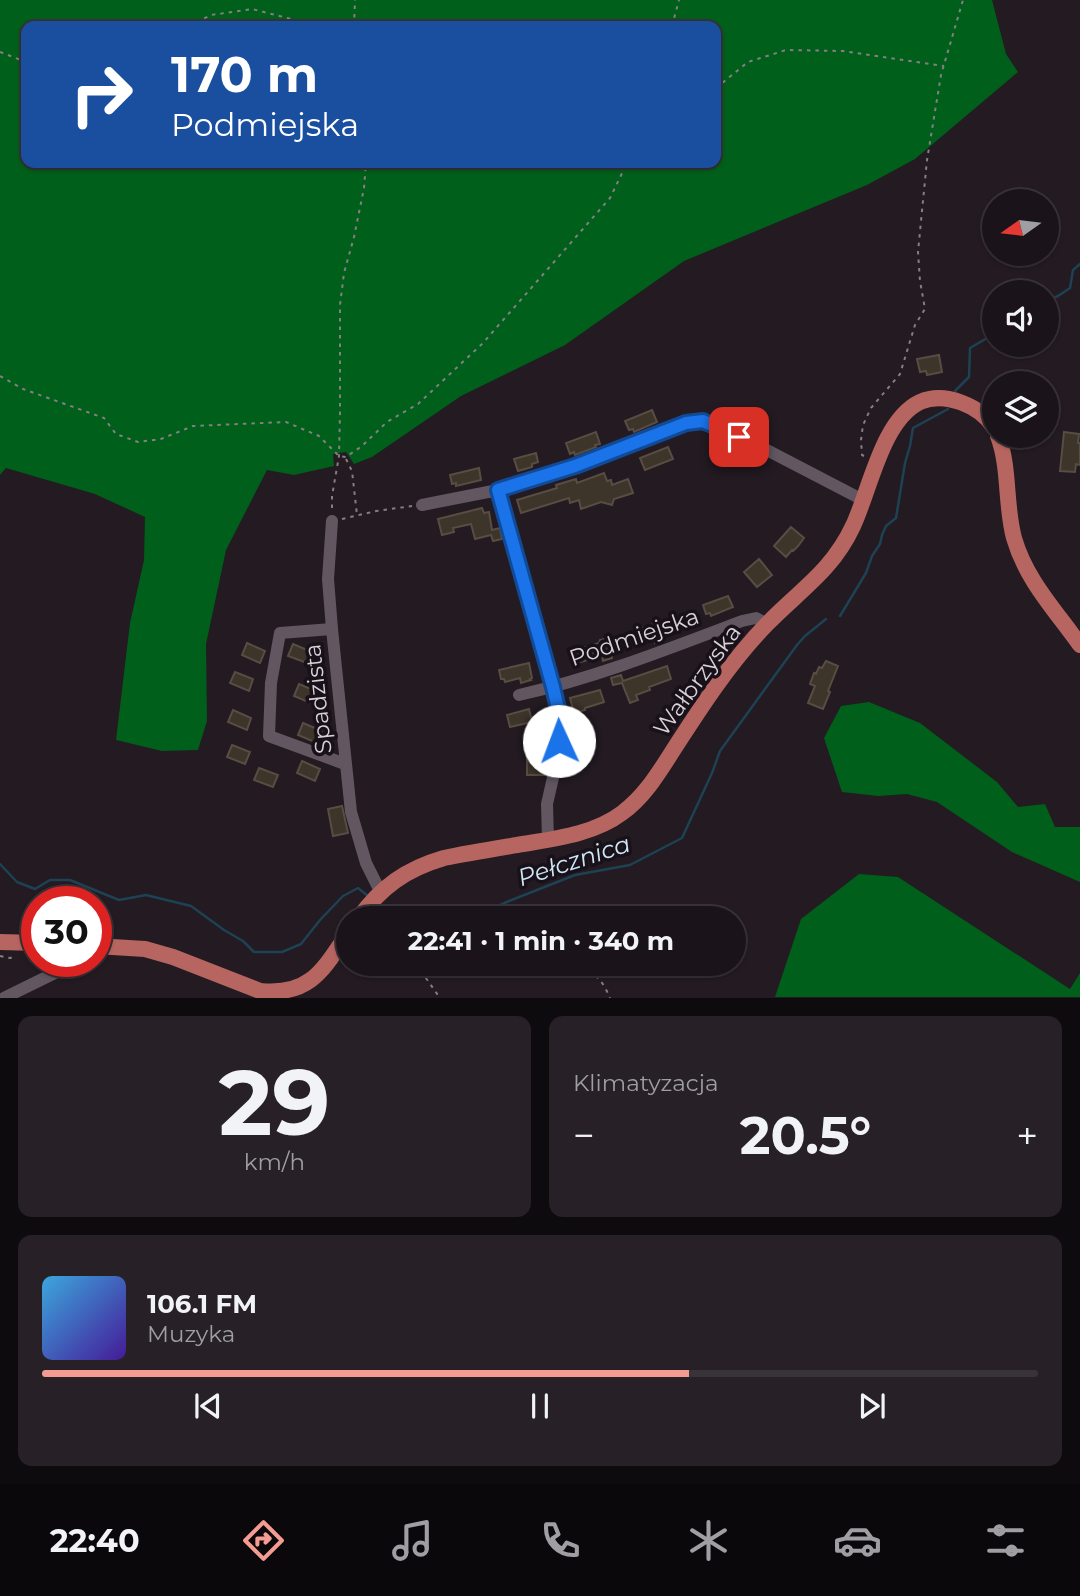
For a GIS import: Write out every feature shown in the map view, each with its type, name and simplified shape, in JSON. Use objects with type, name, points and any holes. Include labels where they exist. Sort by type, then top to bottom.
[{"type":"main road","name":"Wałbrzyska","points":[[370,903],[415,868],[444,858],[548,840],[600,826],[623,813],[650,785],[734,662],[767,624],[825,570],[843,546],[855,523],[885,443],[900,420],[920,402],[934,398],[962,403],[982,414]]},
{"type":"main road","points":[[1001,448],[1009,512],[1018,549],[1035,584],[1080,645]]},
{"type":"main road","points":[[0,942],[21,943]]},
{"type":"main road","points":[[112,947],[145,949],[260,991],[275,993],[286,992],[309,982],[336,951]]},
{"type":"street","points":[[422,505],[498,490],[575,466],[686,423],[703,421],[757,445],[863,500]]},
{"type":"street","name":"Podmiejska","points":[[498,490],[561,722],[557,760],[547,804],[548,840]]},
{"type":"street","name":"Spadzista","points":[[332,521],[328,579],[345,764],[351,812],[366,863],[370,903]]},
{"type":"street","name":"Podmiejska","points":[[519,695],[618,667],[742,621],[756,618],[767,624]]},
{"type":"street","name":"Spadzista","points":[[332,629],[280,633],[271,683],[269,736],[345,764]]},
{"type":"street","points":[[4,998],[47,977]]},
{"type":"path","points":[[354,21],[355,0]]},
{"type":"path","points":[[673,21],[679,0]]},
{"type":"path","points":[[875,466],[862,455],[863,425],[884,390],[900,374],[915,325],[925,309],[918,252],[932,127],[944,66],[963,0]]},
{"type":"path","points":[[199,21],[211,15],[253,9],[299,21]]},
{"type":"path","points":[[721,84],[748,62],[786,50],[843,51],[944,66]]},
{"type":"path","points":[[0,52],[21,60]]},
{"type":"path","points":[[365,168],[340,305],[339,456],[332,496],[332,521],[422,505]]},
{"type":"path","points":[[0,376],[33,393],[104,418],[116,434],[138,442],[161,439],[193,426],[286,422],[320,436],[339,456],[346,457],[387,422],[418,404],[483,343],[610,198],[625,168]]},
{"type":"path","points":[[346,457],[352,471],[357,516]]},
{"type":"path","points":[[424,976],[440,998]]},
{"type":"path","points":[[594,976],[610,998]]},
{"type":"green space","points":[[0,0],[992,0],[1006,54],[1018,72],[915,159],[867,185],[684,261],[565,345],[461,396],[372,457],[354,464],[346,452],[333,454],[334,466],[294,475],[267,470],[226,550],[206,644],[207,721],[198,750],[162,751],[116,740],[130,623],[144,560],[145,517],[95,494],[6,468],[0,475]]},
{"type":"green space","points":[[869,702],[920,723],[997,782],[1018,807],[1045,804],[1055,827],[1080,827],[1080,882],[1012,852],[937,802],[907,794],[878,796],[842,792],[824,738],[841,706]]},
{"type":"green space","points":[[859,874],[898,877],[1070,989],[1080,973],[1080,997],[775,997],[801,919]]},
{"type":"building","points":[[939,355],[942,372],[927,375],[926,371],[920,372],[917,359]]},
{"type":"building","points":[[652,410],[657,422],[634,432],[633,429],[629,430],[625,421]]},
{"type":"building","points":[[596,432],[600,444],[575,455],[574,452],[570,454],[566,443]]},
{"type":"building","points":[[1064,432],[1079,434],[1080,465],[1076,464],[1075,472],[1060,471]]},
{"type":"building","points":[[668,447],[673,459],[645,470],[640,458]]},
{"type":"building","points":[[536,453],[538,462],[518,471],[514,459]]},
{"type":"building","points":[[479,468],[481,480],[456,486],[456,483],[452,484],[450,475]]},
{"type":"building","points":[[604,473],[612,485],[628,479],[633,493],[614,499],[612,505],[601,502],[581,509],[579,500],[570,503],[569,498],[521,513],[517,500],[557,488],[556,485],[576,479],[577,483]]},
{"type":"building","points":[[482,508],[484,513],[489,512],[492,530],[500,528],[502,539],[493,541],[491,535],[475,539],[471,524],[453,528],[454,532],[442,535],[438,519]]},
{"type":"building","points":[[791,527],[804,538],[786,557],[774,546]]},
{"type":"building","points":[[759,559],[772,575],[757,587],[744,572]]},
{"type":"building","points":[[728,596],[733,607],[711,616],[710,613],[706,614],[703,605]]},
{"type":"building","points":[[667,619],[671,631],[662,634],[664,640],[655,643],[654,638],[642,639],[639,629]]},
{"type":"building","points":[[604,639],[609,642],[612,658],[603,661],[602,656],[577,663],[574,651]]},
{"type":"building","points":[[247,643],[265,651],[260,663],[242,655]]},
{"type":"building","points":[[293,644],[312,652],[307,663],[288,656]]},
{"type":"building","points":[[826,661],[838,666],[823,709],[808,703],[815,686],[810,684],[814,673],[816,674],[819,667],[822,668]]},
{"type":"building","points":[[529,663],[531,680],[521,683],[520,678],[505,682],[501,679],[499,670]]},
{"type":"building","points":[[667,666],[671,679],[649,687],[650,690],[636,695],[638,700],[630,703],[622,683],[613,685],[611,678],[621,675],[623,681]]},
{"type":"building","points":[[235,672],[253,679],[249,691],[230,683]]},
{"type":"building","points":[[299,684],[318,692],[313,704],[294,696]]},
{"type":"building","points":[[600,690],[604,702],[574,713],[570,698]]},
{"type":"building","points":[[529,709],[532,722],[510,727],[507,715]]},
{"type":"building","points":[[233,710],[251,718],[247,730],[228,722]]},
{"type":"building","points":[[303,723],[322,731],[317,743],[298,735]]},
{"type":"building","points":[[543,736],[551,736],[550,748],[544,748],[544,775],[527,775],[527,755],[534,755],[534,748],[527,747],[527,740],[543,740]]},
{"type":"building","points":[[232,745],[250,752],[245,764],[227,757]]},
{"type":"building","points":[[302,761],[320,769],[315,781],[297,773]]},
{"type":"building","points":[[259,768],[278,775],[273,787],[254,780]]},
{"type":"building","points":[[342,806],[348,833],[333,836],[328,809]]},
{"type":"waterway","name":"Pełcznica","points":[[1059,295],[1070,288],[1073,270],[1080,264]]},
{"type":"waterway","name":"Pełcznica","points":[[955,391],[969,377],[970,348],[982,341]]},
{"type":"waterway","name":"Pełcznica","points":[[840,616],[866,573],[886,526],[896,518],[913,428],[948,409]]},
{"type":"waterway","name":"Pełcznica","points":[[498,906],[575,875],[630,865],[682,838],[720,751],[797,645],[826,619]]},
{"type":"waterway","name":"Pełcznica","points":[[0,864],[17,882],[35,889],[50,880],[70,880],[119,900],[146,895],[191,906],[243,941],[254,952],[282,952],[301,944],[343,896],[358,888],[368,896]]},
{"type":"route","points":[[559,741],[561,722],[553,687],[498,490],[575,466],[686,423],[703,421],[739,437]]}]
